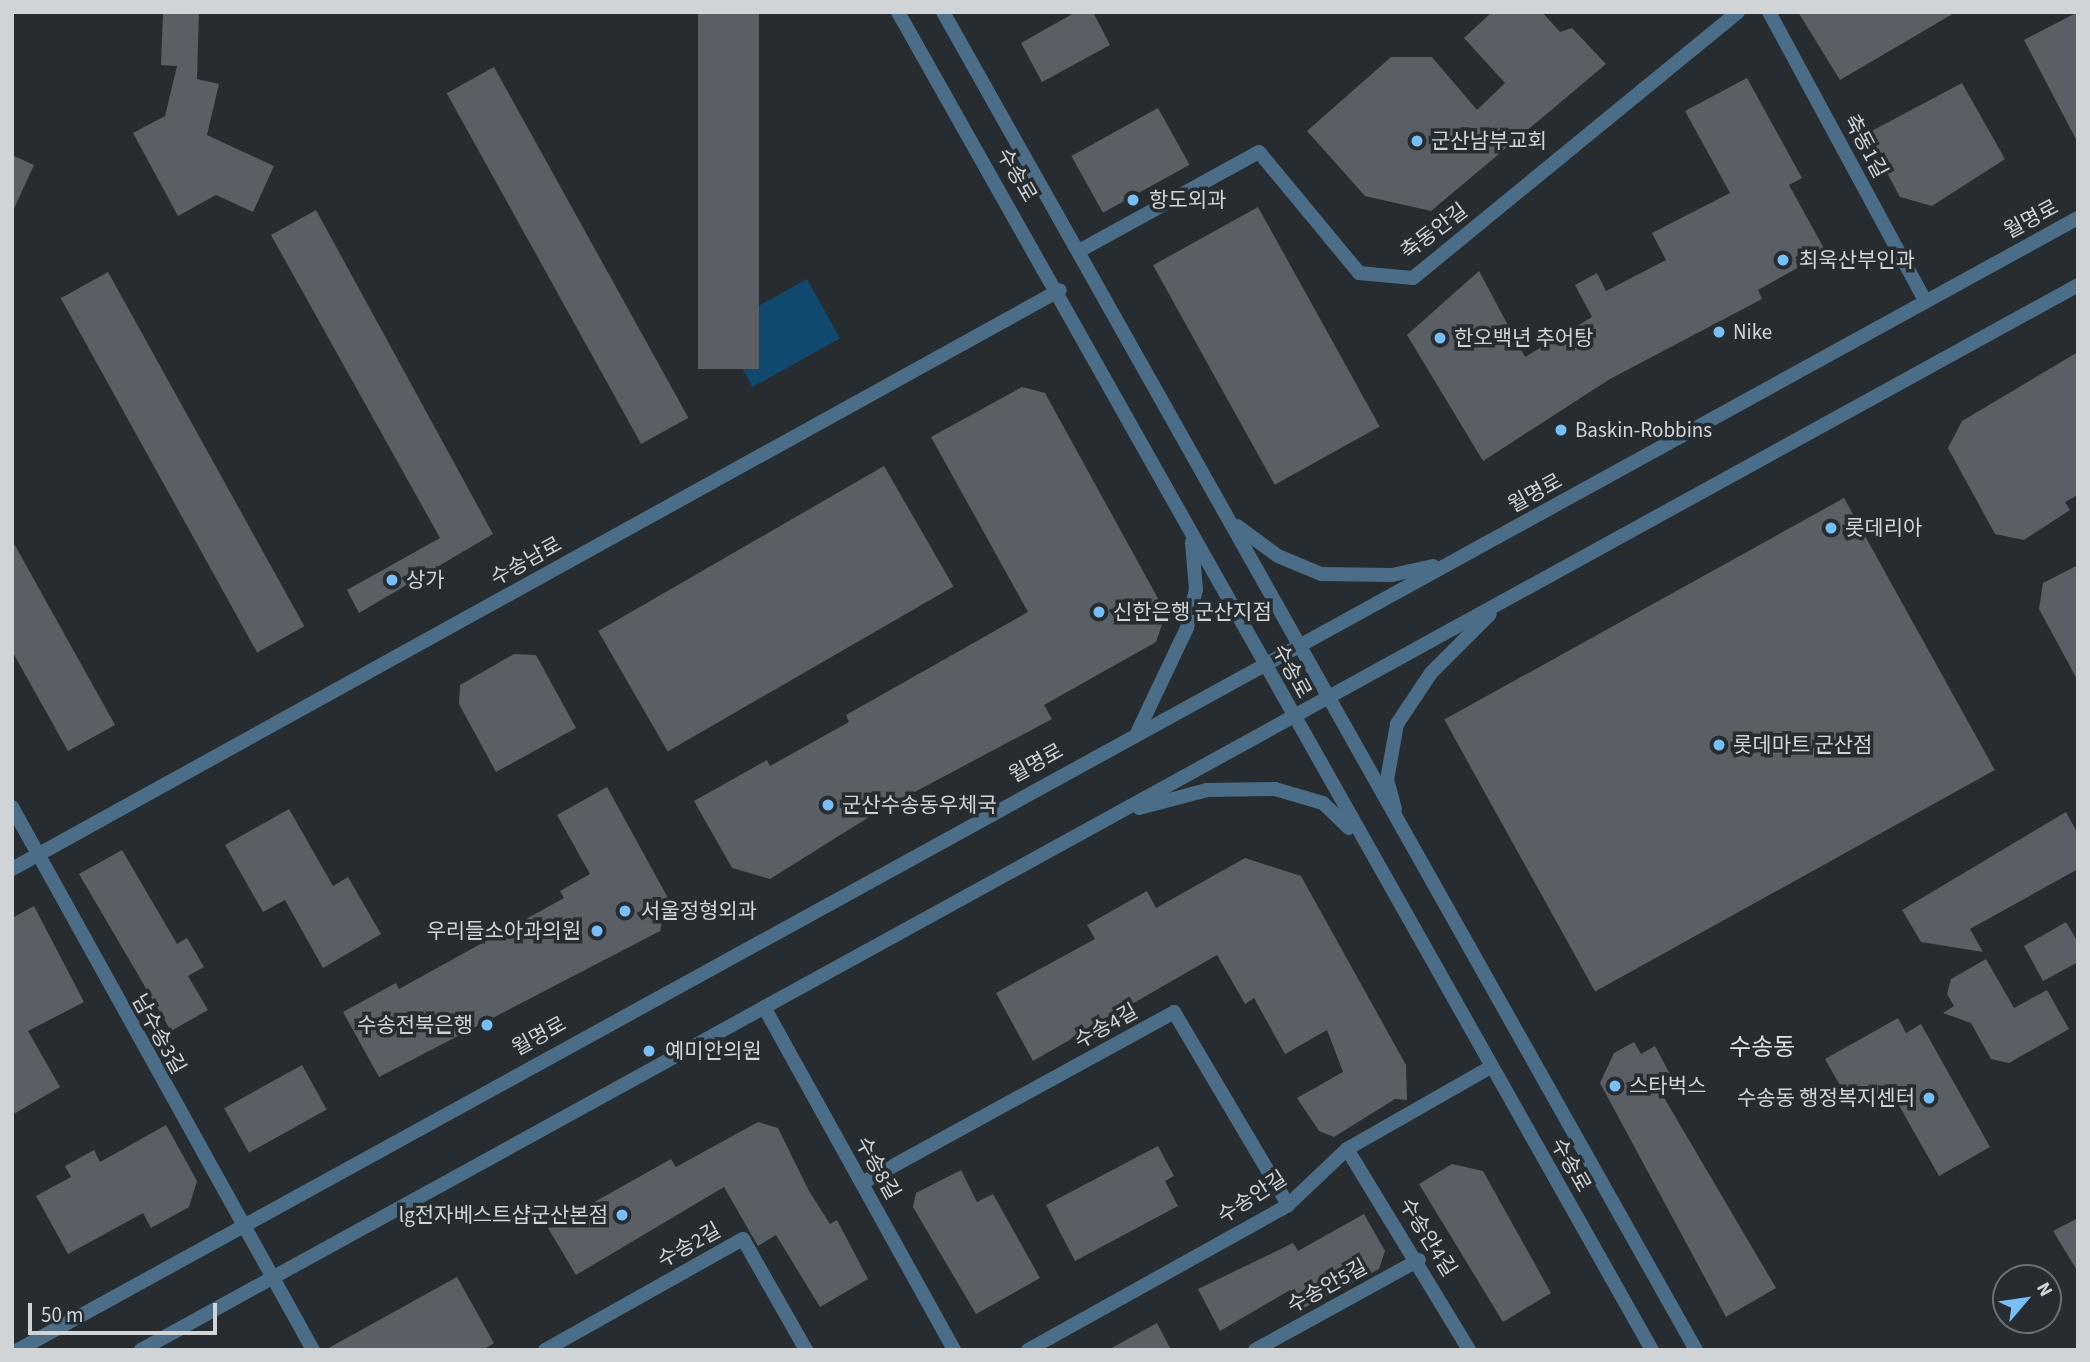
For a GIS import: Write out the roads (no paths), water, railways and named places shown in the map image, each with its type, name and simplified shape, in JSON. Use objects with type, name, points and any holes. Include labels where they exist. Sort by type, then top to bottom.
[{"type":"street","name":"수송로","points":[[898,12],[1060,290],[1369,855],[1652,1350]]},
{"type":"street","name":"수송로","points":[[943,12],[1406,840],[1696,1350]]},
{"type":"street","name":"축동안길","points":[[1079,251],[1259,152],[1359,273],[1413,278],[1738,12]]},
{"type":"street","name":"축동1길","points":[[1769,12],[1925,300]]},
{"type":"street","name":"월명로","points":[[18,1350],[1263,662],[1455,561],[2078,218]]},
{"type":"street","points":[[141,1350],[274,1279],[1326,696],[2078,285]]},
{"type":"street","name":"수송남로","points":[[12,869],[1060,290]]},
{"type":"street","points":[[1226,516],[1253,541],[1321,574],[1392,575],[1455,561]]},
{"type":"street","points":[[1138,731],[1188,628],[1196,590],[1187,524]]},
{"type":"street","points":[[1406,840],[1387,780],[1397,724],[1432,673],[1507,599]]},
{"type":"street","points":[[1108,818],[1207,790],[1275,789],[1323,803],[1369,855]]},
{"type":"street","name":"남수송3길","points":[[12,807],[313,1350]]},
{"type":"street","name":"수송8길","points":[[764,1007],[954,1350]]},
{"type":"street","name":"수송4길","points":[[862,1183],[1174,1012],[1287,1205]]},
{"type":"street","name":"수송안길","points":[[1028,1350],[1287,1205],[1347,1149],[1491,1067]]},
{"type":"street","name":"수송안4길","points":[[1347,1149],[1419,1260],[1469,1350]]},
{"type":"street","name":"수송2길","points":[[545,1350],[743,1239],[806,1350]]},
{"type":"street","name":"수송안5길","points":[[1255,1350],[1419,1260]]},
{"type":"place","name":"군산남부교회","points":[[1417,141]]},
{"type":"place","name":"항도외과","points":[[1133,200]]},
{"type":"place","name":"최욱산부인과","points":[[1783,260]]},
{"type":"place","name":"Nike","points":[[1719,332]]},
{"type":"place","name":"한오백년 추어탕","points":[[1440,338]]},
{"type":"place","name":"Baskin-Robbins","points":[[1561,430]]},
{"type":"place","name":"롯데리아","points":[[1831,528]]},
{"type":"place","name":"상가","points":[[392,580]]},
{"type":"place","name":"신한은행 군산지점","points":[[1099,612]]},
{"type":"place","name":"롯데마트 군산점","points":[[1719,745]]},
{"type":"place","name":"군산수송동우체국","points":[[828,805]]},
{"type":"place","name":"서울정형외과","points":[[625,911]]},
{"type":"place","name":"우리들소아과의원","points":[[597,931]]},
{"type":"place","name":"수송전북은행","points":[[487,1025]]},
{"type":"place","name":"예미안의원","points":[[649,1051]]},
{"type":"place","name":"스타벅스","points":[[1615,1086]]},
{"type":"place","name":"수송동 행정복지센터","points":[[1929,1098]]},
{"type":"place","name":"lg전자베스트샵군산본점","points":[[622,1215]]},
{"type":"district","name":"수송동","points":[[1762,1048]]}]
